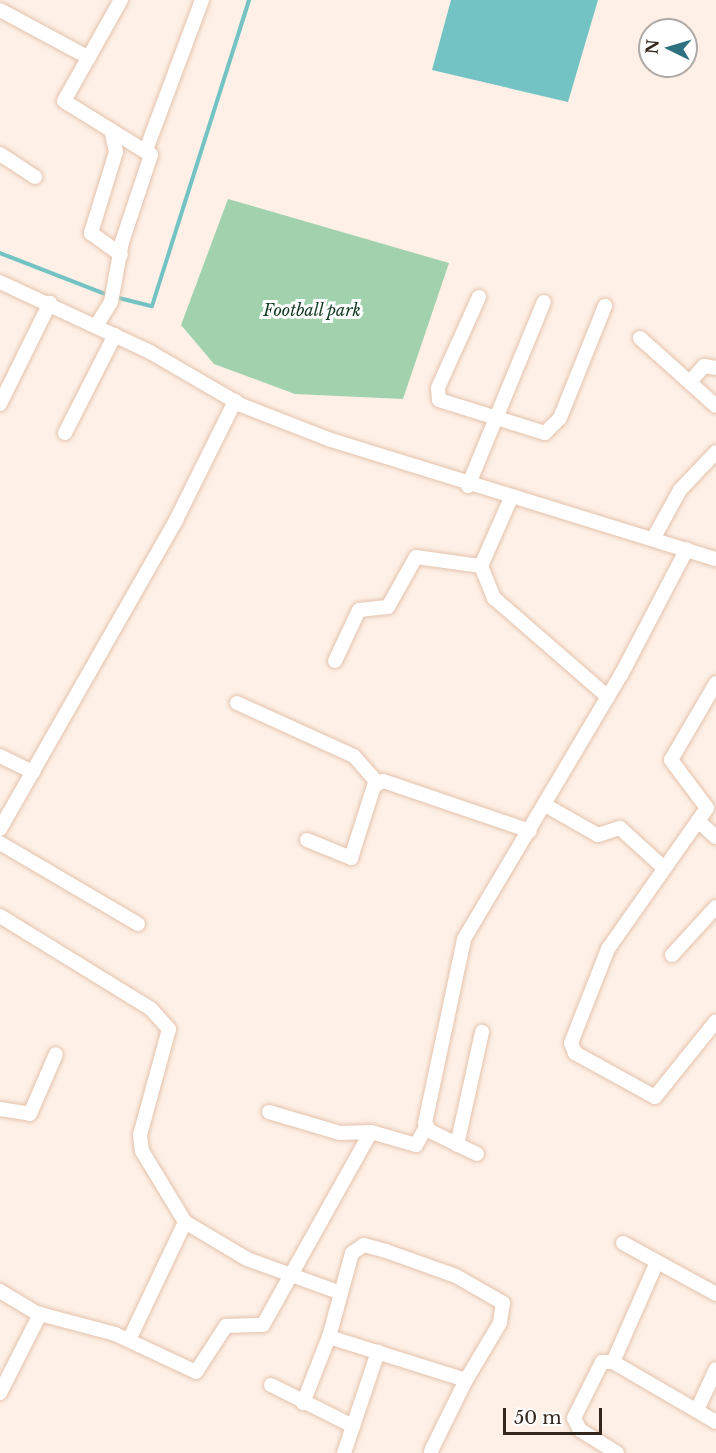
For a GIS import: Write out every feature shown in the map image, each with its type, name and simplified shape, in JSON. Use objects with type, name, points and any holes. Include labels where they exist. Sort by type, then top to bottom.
[{"type":"street","points":[[121,0],[64,101],[146,150]]},
{"type":"street","points":[[96,326],[111,302],[117,281],[121,255],[149,164],[146,150],[202,0]]},
{"type":"street","points":[[0,10],[89,58]]},
{"type":"street","points":[[111,130],[116,152],[91,233],[121,255]]},
{"type":"street","points":[[0,154],[35,177]]},
{"type":"street","points":[[0,282],[50,303],[115,335],[235,401],[331,441],[468,486],[653,538],[716,559]]},
{"type":"street","points":[[479,297],[437,395],[443,404],[496,421],[550,432],[605,306]]},
{"type":"street","points":[[468,486],[544,302]]},
{"type":"street","points":[[0,404],[50,303]]},
{"type":"street","points":[[65,433],[115,335]]},
{"type":"street","points":[[640,338],[716,406]]},
{"type":"street","points":[[690,382],[704,366],[716,368]]},
{"type":"street","points":[[0,829],[176,520],[235,401]]},
{"type":"street","points":[[653,538],[680,490],[716,452]]},
{"type":"street","points":[[511,498],[481,566],[494,598],[608,697]]},
{"type":"street","points":[[268,1112],[340,1133],[371,1132],[416,1145],[426,1127],[464,939],[608,697],[687,549]]},
{"type":"street","points":[[334,661],[359,610],[388,607],[416,557],[481,566]]},
{"type":"street","points":[[716,683],[671,760],[706,801],[698,821],[608,949],[572,1035],[573,1050],[655,1097],[716,1021]]},
{"type":"street","points":[[237,703],[354,756],[377,782],[414,789],[530,831]]},
{"type":"street","points":[[0,756],[33,772]]},
{"type":"street","points":[[306,840],[351,858],[377,782]]},
{"type":"street","points":[[545,805],[598,835],[620,828],[664,868]]},
{"type":"street","points":[[698,821],[716,837]]},
{"type":"street","points":[[0,843],[138,924]]},
{"type":"street","points":[[672,955],[716,907]]},
{"type":"street","points":[[0,916],[151,1009],[169,1029],[140,1135],[142,1151],[185,1222],[247,1259],[338,1292]]},
{"type":"street","points":[[457,1145],[482,1032]]},
{"type":"street","points":[[0,1109],[30,1114],[56,1054]]},
{"type":"street","points":[[426,1127],[477,1154]]},
{"type":"street","points":[[0,1291],[38,1314],[129,1340],[196,1372],[226,1326],[263,1324],[287,1273],[371,1132]]},
{"type":"street","points":[[129,1340],[185,1222]]},
{"type":"street","points":[[623,1243],[716,1294]]},
{"type":"street","points":[[303,1403],[329,1337],[338,1292],[352,1253],[364,1245],[456,1276],[494,1297],[505,1311],[466,1380],[431,1451]]},
{"type":"street","points":[[613,1362],[657,1262]]},
{"type":"street","points":[[0,1393],[38,1314]]},
{"type":"street","points":[[329,1337],[466,1380]]},
{"type":"street","points":[[344,1453],[378,1352]]},
{"type":"street","points":[[617,1453],[580,1430],[574,1418],[599,1366],[613,1362],[716,1422]]},
{"type":"street","points":[[697,1410],[716,1369]]},
{"type":"street","points":[[271,1385],[353,1426]]},
{"type":"green space","name":"Football park","points":[[228,199],[449,263],[403,399],[295,394],[214,364],[181,325]]},
{"type":"water","points":[[451,0],[598,0],[568,102],[432,70]]},
{"type":"waterway","points":[[115,297],[152,306],[249,0]]},
{"type":"waterway","points":[[0,253],[108,295]]}]
